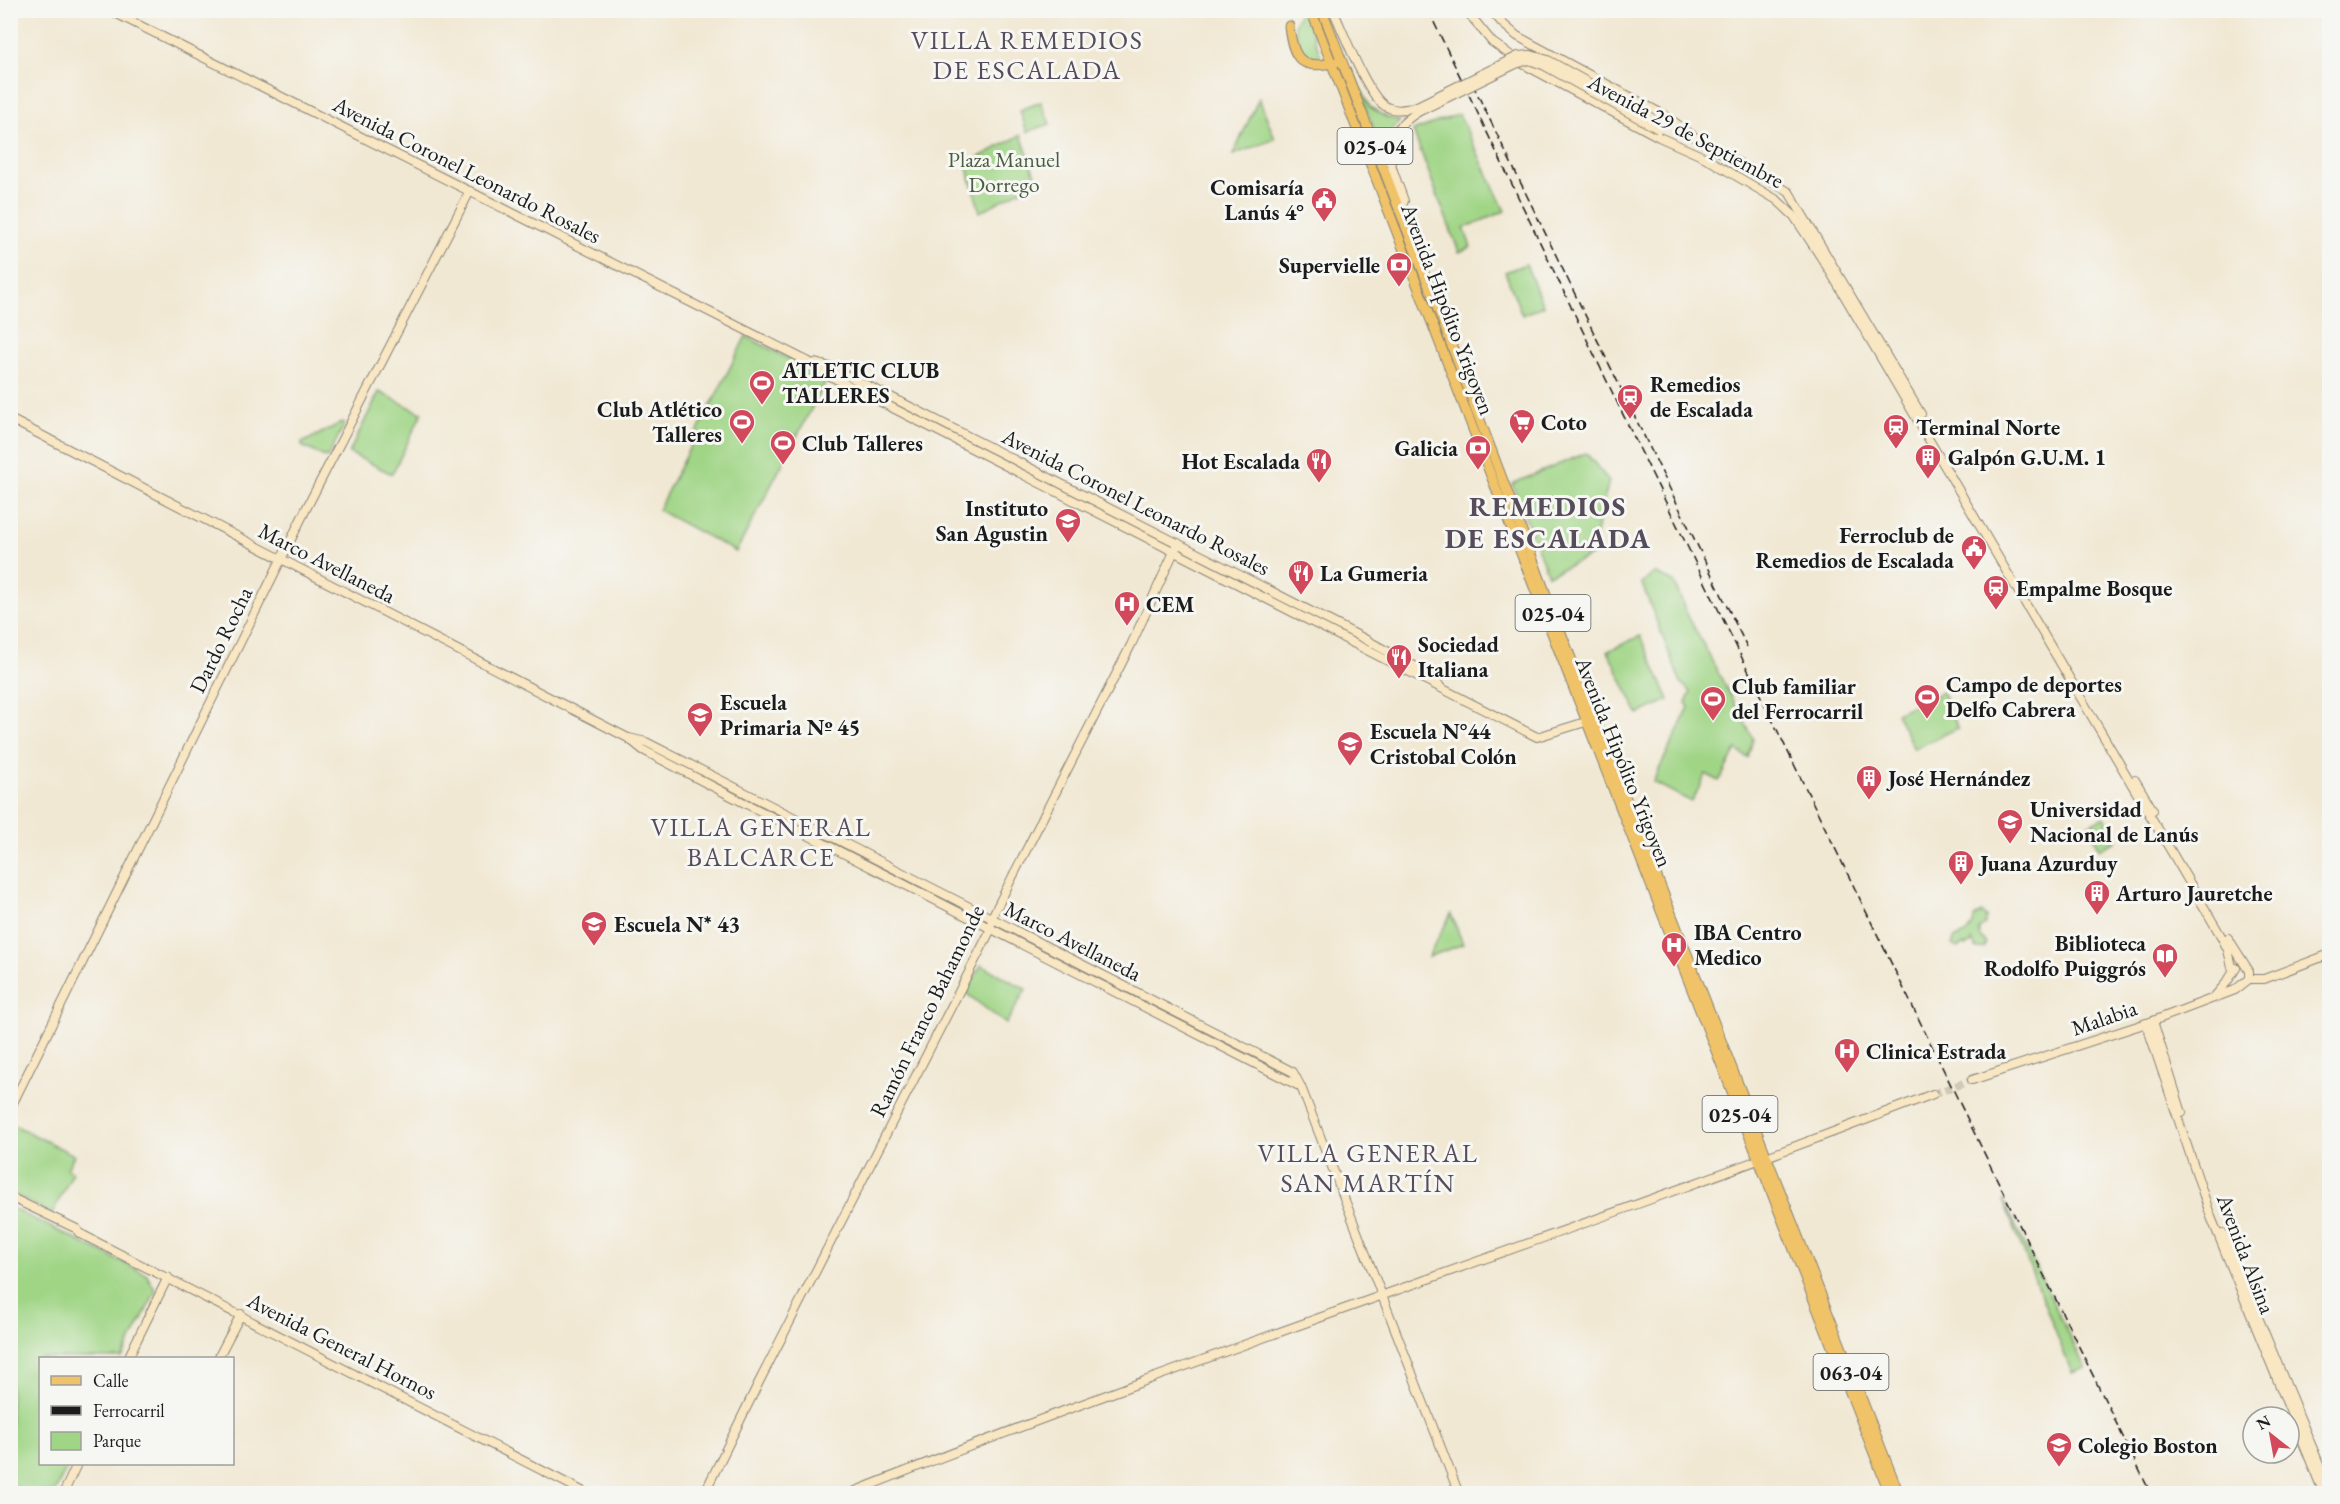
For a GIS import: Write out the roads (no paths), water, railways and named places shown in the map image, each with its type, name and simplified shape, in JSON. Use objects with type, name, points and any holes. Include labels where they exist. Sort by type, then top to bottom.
[{"type":"main road","name":"Avenida Hipólito Yrigoyen","points":[[1311,10],[1400,210],[1592,720]]},
{"type":"main road","name":"Avenida Hipólito Yrigoyen","points":[[1322,10],[1337,64],[1762,1158],[1890,1494]]},
{"type":"main road","points":[[1290,26],[1295,55],[1311,64],[1337,64]]},
{"type":"main road","name":"Avenida Hipólito Yrigoyen","points":[[1762,1158],[1899,1494]]},
{"type":"street","name":"Avenida Coronel Leonardo Rosales","points":[[109,10],[210,63],[471,191],[809,362],[830,376],[1537,737],[1592,720]]},
{"type":"street","points":[[1333,10],[1365,90],[1379,108],[1401,114],[1418,112]]},
{"type":"street","name":"Avenida 29 de Septiembre","points":[[1466,10],[1492,42],[1523,64],[1659,137],[1704,157],[1786,206],[1828,268],[2215,926],[2228,950],[2233,972]]},
{"type":"street","name":"Avenida 29 de Septiembre","points":[[1491,10],[1517,36],[1666,116],[1699,141],[1784,187],[1794,198],[2245,967]]},
{"type":"street","points":[[1337,64],[1350,62],[1355,64],[1379,102],[1386,107],[1403,110],[1417,106],[1518,56],[1536,56],[1660,126],[1704,157]]},
{"type":"street","points":[[1400,210],[1404,201],[1388,146],[1392,135],[1418,112],[1516,64],[1529,60],[1543,65],[1660,126],[1699,141]]},
{"type":"street","name":"Dardo Rocha","points":[[10,1109],[281,560],[471,191]]},
{"type":"street","name":"Avenida Coronel Leonardo Rosales","points":[[809,362],[830,367],[1178,543],[1433,676],[1439,685]]},
{"type":"street","name":"Marco Avellaneda","points":[[10,419],[628,738],[646,742],[666,752],[991,924],[1290,1070],[1295,1074],[1301,1087],[1459,1494]]},
{"type":"street","name":"Ramón Franco Bahamonde","points":[[704,1494],[991,924],[1178,543]]},
{"type":"street","name":"Malabia","points":[[1972,1080],[2150,1022],[2235,990],[2247,981],[2264,979],[2330,954]]},
{"type":"street","points":[[2212,998],[2233,972],[2238,967],[2245,967],[2249,971],[2247,981],[2235,982],[2233,972]]},
{"type":"street","name":"Avenida Alsina","points":[[2150,1022],[2212,1203],[2330,1490]]},
{"type":"street","name":"Avenida Alsina","points":[[2150,1022],[2215,1227],[2324,1494]]},
{"type":"street","points":[[848,1494],[990,1437],[1933,1094]]},
{"type":"street","name":"Avenida General Hornos","points":[[10,1197],[77,1229],[79,1233],[241,1314],[588,1494]]},
{"type":"street","name":"Avenida General Hornos","points":[[10,1203],[74,1234],[79,1233]]},
{"type":"street","points":[[129,1357],[168,1277]]},
{"type":"street","points":[[219,1357],[241,1314]]},
{"type":"street","points":[[63,1494],[77,1465]]},
{"type":"tunnel","points":[[1933,1094],[1972,1080]]},
{"type":"railway","points":[[1428,10],[1629,427],[2151,1494]]},
{"type":"railway","points":[[1472,83],[1747,647]]},
{"type":"place","name":"Comisaría Lanús 4°","points":[[1324,223]]},
{"type":"place","name":"Supervielle","points":[[1399,288]]},
{"type":"place","name":"ATLETIC CLUB TALLERES","points":[[762,406]]},
{"type":"place","name":"Remedios de Escalada","points":[[1630,420]]},
{"type":"place","name":"Club Atlético Talleres","points":[[742,445]]},
{"type":"place","name":"Coto","points":[[1522,445]]},
{"type":"place","name":"Terminal Norte","points":[[1896,450]]},
{"type":"place","name":"Club Talleres","points":[[783,466]]},
{"type":"place","name":"Galicia","points":[[1478,471]]},
{"type":"place","name":"Galpón G.U.M. 1","points":[[1928,480]]},
{"type":"place","name":"Hot Escalada","points":[[1319,484]]},
{"type":"place","name":"Instituto San Agustin","points":[[1068,544]]},
{"type":"place","name":"Ferroclub de Remedios de Escalada","points":[[1974,571]]},
{"type":"place","name":"La Gumeria","points":[[1301,596]]},
{"type":"place","name":"Empalme Bosque","points":[[1996,611]]},
{"type":"place","name":"CEM","points":[[1127,627]]},
{"type":"place","name":"Sociedad Italiana","points":[[1399,680]]},
{"type":"place","name":"Campo de deportes Delfo Cabrera","points":[[1927,720]]},
{"type":"place","name":"Club familiar del Ferrocarril","points":[[1713,722]]},
{"type":"place","name":"Escuela Primaria Nº 45","points":[[700,738]]},
{"type":"place","name":"Escuela N°44 Cristobal Colón","points":[[1350,767]]},
{"type":"place","name":"José Hernández","points":[[1869,801]]},
{"type":"place","name":"Universidad Nacional de Lanús","points":[[2010,845]]},
{"type":"place","name":"Juana Azurduy","points":[[1961,886]]},
{"type":"place","name":"Arturo Jauretche","points":[[2097,916]]},
{"type":"place","name":"Escuela N* 43","points":[[594,947]]},
{"type":"place","name":"IBA Centro Medico","points":[[1674,968]]},
{"type":"place","name":"Biblioteca Rodolfo Puiggrós","points":[[2165,979]]},
{"type":"place","name":"Clinica Estrada","points":[[1847,1074]]},
{"type":"place","name":"Colegio Boston","points":[[2059,1468]]},
{"type":"district","name":"VILLA REMEDIOS DE ESCALADA","points":[[1027,55]]},
{"type":"district","name":"REMEDIOS DE ESCALADA","points":[[1548,522]]},
{"type":"district","name":"VILLA GENERAL BALCARCE","points":[[761,842]]},
{"type":"district","name":"VILLA GENERAL SAN MARTÍN","points":[[1368,1168]]},
{"type":"park label","name":"Plaza Manuel Dorrego","points":[[1004,172]]}]
